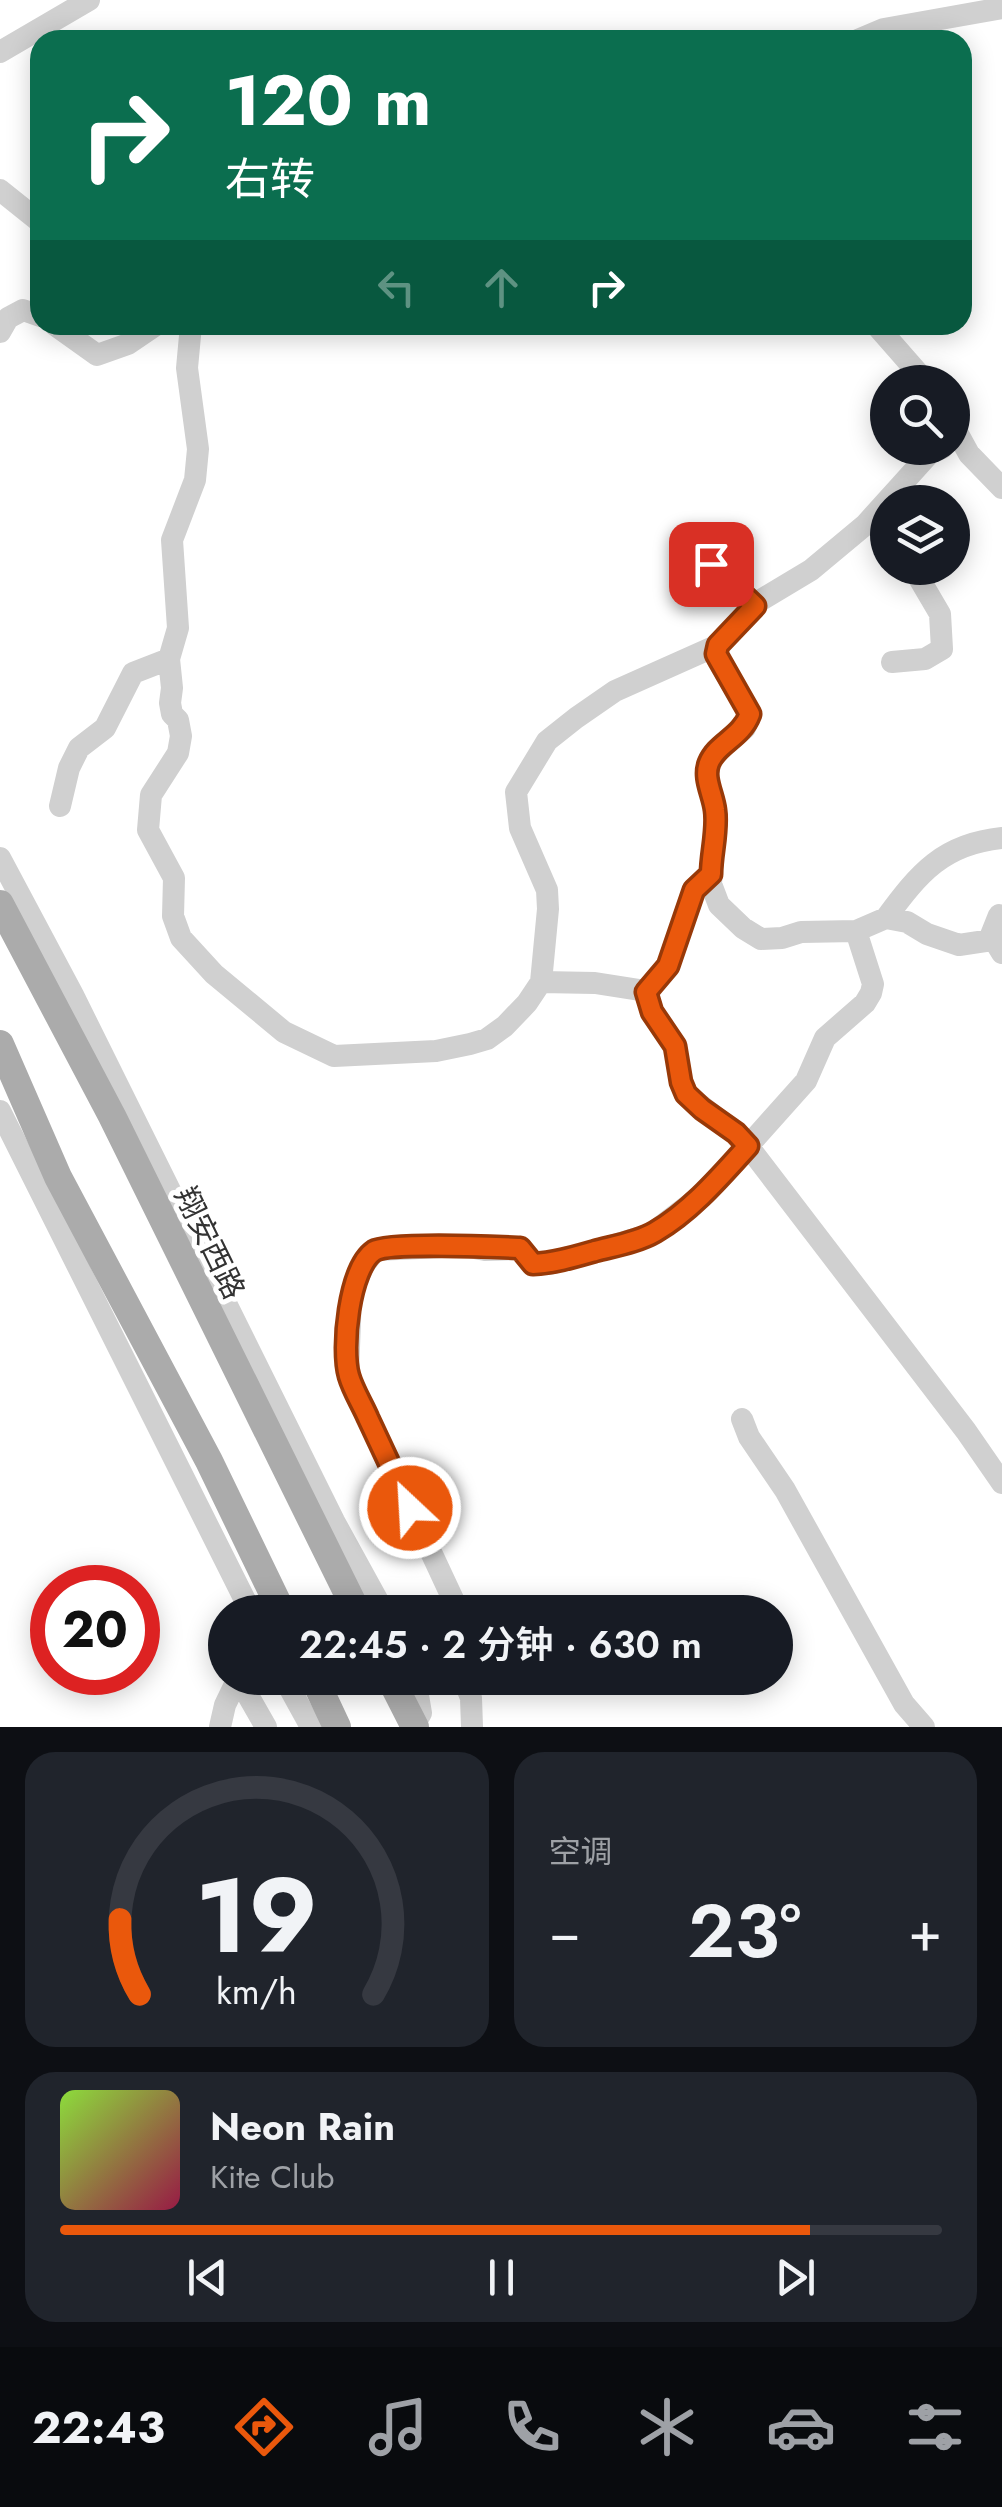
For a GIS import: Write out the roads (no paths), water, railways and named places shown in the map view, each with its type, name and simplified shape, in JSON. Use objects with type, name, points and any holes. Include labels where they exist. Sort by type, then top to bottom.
[{"type":"main road","name":"翔安西路","points":[[0,904],[112,1116],[348,1595]]},
{"type":"main road","points":[[0,1044],[58,1177],[209,1461],[274,1595]]},
{"type":"main road","points":[[322,1695],[338,1727]]},
{"type":"main road","points":[[398,1695],[414,1727]]},
{"type":"street","points":[[38,30],[89,0]]},
{"type":"street","points":[[882,30],[1002,8]]},
{"type":"street","points":[[0,52],[30,34]]},
{"type":"street","points":[[0,190],[30,214]]},
{"type":"street","points":[[0,332],[8,318],[23,310],[30,312]]},
{"type":"street","points":[[69,335],[97,356],[141,335]]},
{"type":"street","points":[[190,335],[187,368],[198,448],[195,480],[172,540],[178,628],[169,659],[170,703],[181,736],[178,753],[151,795],[148,830],[174,878],[173,916],[181,938],[214,974],[284,1032],[334,1056],[436,1050],[487,1039],[527,1004],[541,982],[547,890],[520,828],[516,792],[547,741],[616,692],[718,645],[755,606],[870,530]]},
{"type":"street","points":[[885,335],[911,365]]},
{"type":"street","points":[[970,455],[1002,488]]},
{"type":"street","points":[[689,543],[755,606]]},
{"type":"street","points":[[892,662],[925,659],[942,648],[940,614],[923,585]]},
{"type":"street","points":[[718,645],[718,661],[750,714],[745,728],[714,754],[708,766],[707,779],[716,813],[711,874],[719,905],[761,939],[802,932],[856,930],[886,918],[907,922],[927,934],[960,945],[997,947],[999,915]]},
{"type":"street","points":[[60,806],[69,768],[79,748],[105,728],[133,672],[169,659]]},
{"type":"street","points":[[886,918],[911,882],[940,858],[957,848],[1002,838]]},
{"type":"street","points":[[0,858],[73,995],[334,1522],[375,1595]]},
{"type":"street","points":[[646,992],[668,966],[694,890],[711,874]]},
{"type":"street","points":[[451,1595],[348,1374],[347,1286],[376,1250],[520,1248],[533,1264],[550,1264],[652,1234],[703,1194],[748,1146],[806,1081],[825,1038],[865,1003],[873,984],[856,930]]},
{"type":"street","points":[[541,982],[595,983],[646,992]]},
{"type":"street","points":[[646,992],[652,1012],[675,1046],[686,1094],[748,1146],[1002,1483]]},
{"type":"street","points":[[0,1111],[243,1595]]},
{"type":"street","points":[[742,1419],[904,1704],[924,1727]]},
{"type":"street","points":[[220,1727],[238,1678],[266,1727]]},
{"type":"street","points":[[293,1695],[311,1727]]},
{"type":"street","points":[[414,1727],[421,1713],[418,1695]]},
{"type":"street","points":[[470,1695],[472,1727]]}]
